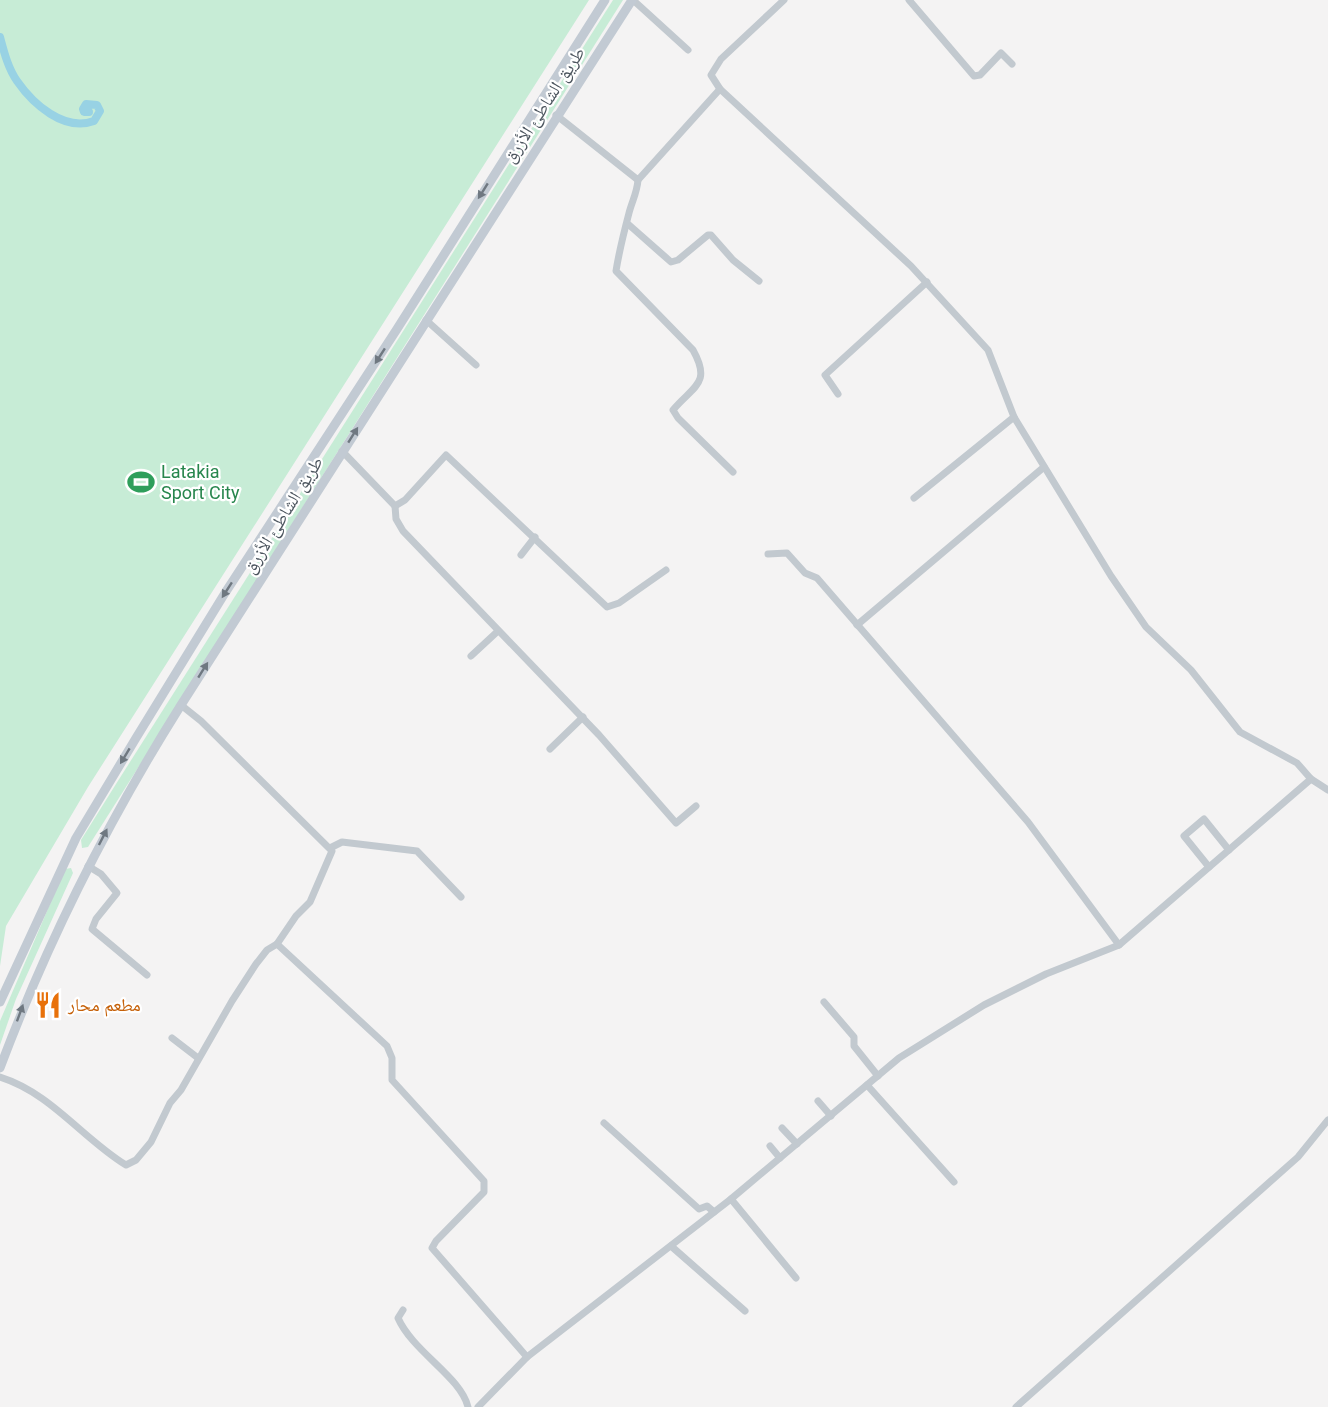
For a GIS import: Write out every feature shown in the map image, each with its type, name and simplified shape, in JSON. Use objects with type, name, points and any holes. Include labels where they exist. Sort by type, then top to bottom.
[{"type":"main road","name":"طريق الشاطئ الأزرق","points":[[0,1002],[76,838],[136,738],[225,593],[397,329],[605,0]]},
{"type":"main road","name":"طريق الشاطئ الأزرق","points":[[0,1068],[31,985],[112,819],[181,705],[556,115],[632,0]]},
{"type":"street","points":[[632,0],[688,50]]},
{"type":"street","points":[[784,0],[721,59],[711,75],[720,89],[927,282],[988,350],[1014,417],[1146,627],[1191,670],[1240,732],[1298,763],[1311,779],[1328,790]]},
{"type":"street","points":[[909,0],[974,76],[980,75],[1001,53],[1012,64]]},
{"type":"street","points":[[720,89],[638,180],[637,194],[628,214],[628,224],[616,271],[693,350],[702,366],[702,377],[695,389],[673,410],[678,418],[733,472]]},
{"type":"street","points":[[556,115],[638,180]]},
{"type":"street","points":[[628,224],[671,262],[678,260],[708,235],[711,235],[733,260],[759,281]]},
{"type":"street","points":[[838,394],[825,375],[927,282]]},
{"type":"street","points":[[426,320],[476,365]]},
{"type":"street","points":[[914,498],[1014,417]]},
{"type":"street","points":[[342,452],[395,506],[396,519],[403,531],[582,717],[676,823],[696,806]]},
{"type":"street","points":[[395,506],[405,500],[446,455],[607,607],[619,603],[666,570]]},
{"type":"street","points":[[857,626],[1044,467]]},
{"type":"street","points":[[521,555],[535,537]]},
{"type":"street","points":[[768,554],[787,553],[805,573],[817,578],[1028,822],[1119,945]]},
{"type":"street","points":[[471,656],[498,631]]},
{"type":"street","points":[[0,1077],[19,1083],[51,1104],[89,1138],[126,1165],[136,1160],[151,1142],[198,1058],[256,964],[277,944],[296,916],[310,902],[331,858],[332,851],[201,721],[181,705]]},
{"type":"street","points":[[550,749],[582,717]]},
{"type":"street","points":[[478,1407],[527,1357],[731,1199],[899,1058],[984,1005],[1046,974],[1119,945],[1311,779]]},
{"type":"street","points":[[1209,867],[1184,836],[1204,819],[1229,850]]},
{"type":"street","points":[[330,848],[342,842],[417,852],[461,897]]},
{"type":"street","points":[[88,866],[100,874],[117,893],[96,919],[92,929],[147,975]]},
{"type":"street","points":[[277,944],[387,1046],[392,1058],[392,1080],[484,1181],[484,1192],[436,1240],[432,1248],[527,1357]]},
{"type":"street","points":[[824,1002],[854,1038],[854,1046],[878,1076]]},
{"type":"street","points":[[172,1038],[198,1058]]},
{"type":"street","points":[[867,1085],[954,1182]]},
{"type":"street","points":[[818,1101],[831,1116]]},
{"type":"street","points":[[1016,1407],[1298,1158],[1328,1120]]},
{"type":"street","points":[[604,1123],[699,1209],[707,1206],[714,1212]]},
{"type":"street","points":[[782,1128],[797,1144]]},
{"type":"street","points":[[770,1146],[780,1158]]},
{"type":"street","points":[[731,1199],[796,1278]]},
{"type":"street","points":[[671,1246],[745,1311]]},
{"type":"street","points":[[403,1310],[398,1318],[404,1331],[460,1388],[468,1407]]},
{"type":"green space","name":"Latakia Sport City","points":[[0,0],[589,0],[88,787],[6,926],[0,966]]},
{"type":"green space","points":[[613,0],[623,0],[88,847],[82,848],[81,840],[116,784]]},
{"type":"green space","points":[[71,868],[73,873],[16,999],[0,1045],[0,1021],[65,869]]},
{"type":"waterway","points":[[0,37],[14,76],[40,107],[72,123],[94,121],[100,111],[97,105],[86,104],[84,112],[89,112]]},
{"type":"place","name":"Latakia Sport City","points":[[141,482]]},
{"type":"place","name":"مطعم محار","points":[[48,1005]]}]
